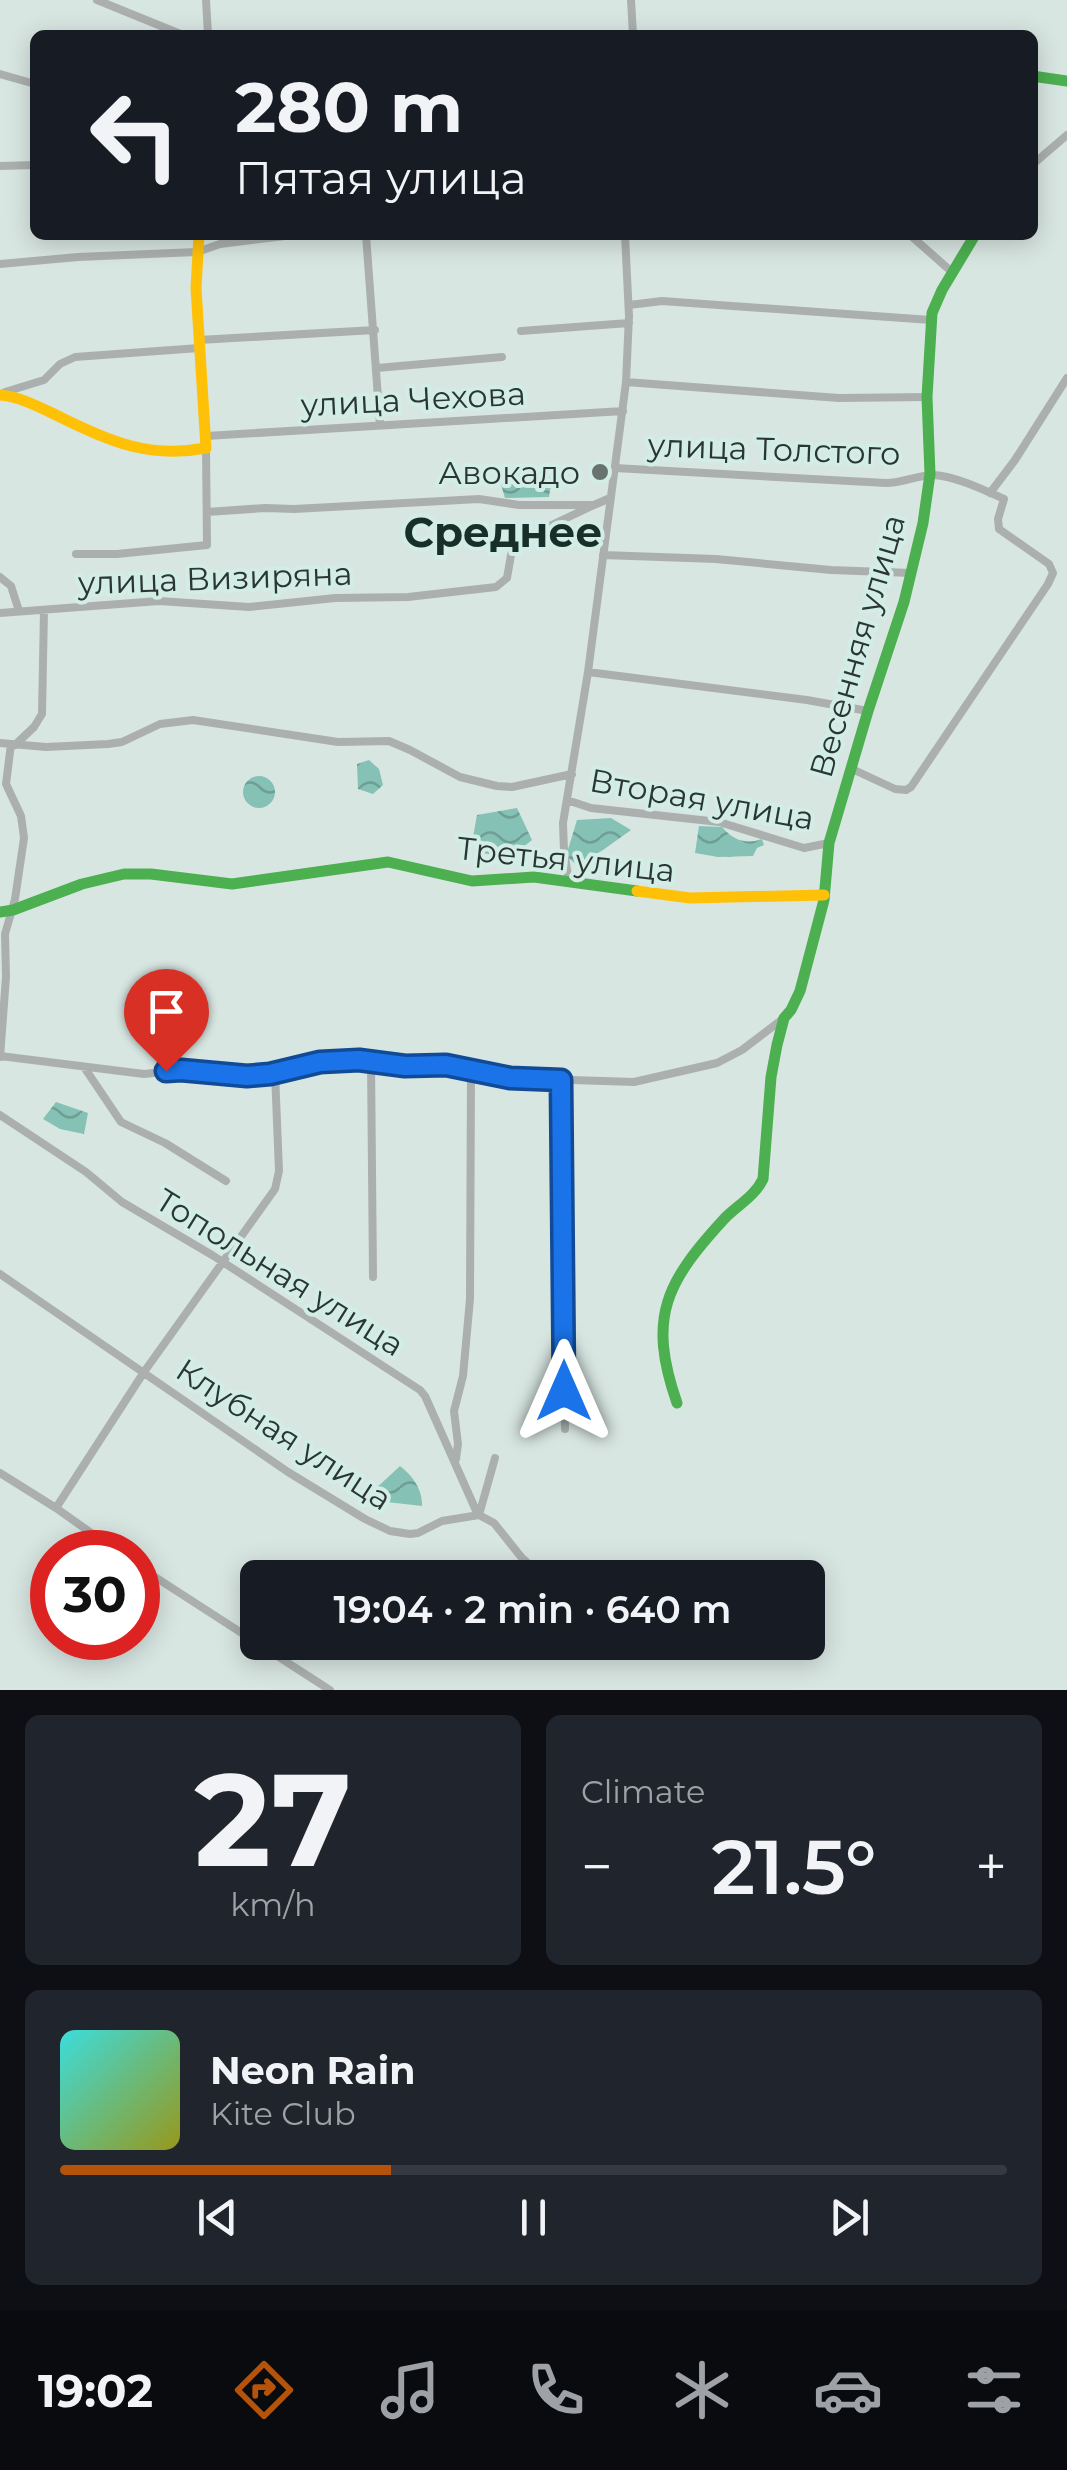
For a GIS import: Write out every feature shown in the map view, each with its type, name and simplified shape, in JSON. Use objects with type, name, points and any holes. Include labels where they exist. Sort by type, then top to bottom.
[{"type":"street","points":[[97,0],[171,30]]},
{"type":"street","points":[[206,0],[208,30]]},
{"type":"street","points":[[631,0],[633,30]]},
{"type":"street","points":[[0,74],[30,83]]},
{"type":"street","points":[[1038,77],[1067,80]]},
{"type":"street","points":[[1038,160],[1067,135]]},
{"type":"street","points":[[0,166],[30,165]]},
{"type":"street","points":[[76,554],[208,545],[198,240]]},
{"type":"street","points":[[0,264],[197,252],[253,240]]},
{"type":"street","points":[[366,240],[380,426]]},
{"type":"street","points":[[569,882],[562,837],[626,382],[629,305],[625,240]]},
{"type":"street","points":[[916,240],[952,272]]},
{"type":"street","name":"Весенняя улица","points":[[824,896],[829,843],[912,574],[930,474],[927,397],[931,320],[937,301],[972,240]]},
{"type":"street","points":[[629,305],[652,301],[931,320]]},
{"type":"street","points":[[521,332],[629,323]]},
{"type":"street","points":[[0,395],[44,380],[60,364],[75,357],[374,330]]},
{"type":"street","points":[[377,368],[502,357]]},
{"type":"street","points":[[990,493],[1016,460],[1067,378]]},
{"type":"street","points":[[626,382],[840,398],[927,397]]},
{"type":"street","points":[[0,395],[14,396],[143,450],[179,454],[206,442]]},
{"type":"street","name":"улица Чехова","points":[[206,442],[380,426],[622,411]]},
{"type":"street","name":"улица Толстого","points":[[615,468],[886,483],[930,474]]},
{"type":"street","points":[[850,768],[894,789],[911,787],[1053,574],[1049,564],[999,529],[1004,500],[930,474]]},
{"type":"street","points":[[207,512],[479,499],[519,505],[594,504],[610,498]]},
{"type":"street","name":"улица Визиряна","points":[[0,614],[160,602],[249,607],[334,598],[408,597],[496,586],[506,578],[516,542],[594,504]]},
{"type":"street","points":[[603,556],[716,559],[912,574]]},
{"type":"street","points":[[0,576],[12,586],[19,611]]},
{"type":"street","points":[[44,610],[42,714],[34,727],[13,744],[6,784],[24,827],[24,838],[6,911],[0,1056],[144,1074],[181,1070],[247,1076],[320,1062],[371,1061],[405,1066],[446,1065],[510,1078],[634,1082],[704,1068],[742,1050],[784,1018],[800,991],[824,896]]},
{"type":"street","points":[[588,672],[868,711]]},
{"type":"street","points":[[0,743],[69,747],[108,744],[122,742],[160,724],[193,720],[338,742],[389,741],[460,777],[497,786],[572,774]]},
{"type":"street","points":[[0,799],[15,805]]},
{"type":"street","name":"Вторая улица","points":[[567,800],[591,808],[719,822],[804,848],[829,843]]},
{"type":"street","name":"Третья улица","points":[[6,911],[122,874],[232,884],[388,862],[472,881],[521,877],[690,898],[824,896]]},
{"type":"street","points":[[677,1403],[668,1378],[664,1311],[685,1266],[734,1210],[761,1186],[771,1077],[784,1018]]},
{"type":"street","points":[[371,1061],[373,1277]]},
{"type":"street","points":[[84,1067],[121,1122],[165,1143],[226,1181]]},
{"type":"street","points":[[456,1463],[458,1444],[453,1420],[463,1376],[470,1300],[472,1071]]},
{"type":"street","points":[[56,1508],[144,1372],[269,1199],[278,1180],[275,1073]]},
{"type":"street","points":[[561,1080],[564,1429]]},
{"type":"street","name":"Топольная улица","points":[[0,1116],[86,1172],[122,1202],[420,1390],[478,1515]]},
{"type":"street","name":"Клубная улица","points":[[0,1274],[288,1472],[364,1519],[401,1534],[418,1533],[442,1521],[478,1515]]},
{"type":"street","points":[[495,1458],[478,1515],[494,1522],[524,1560]]},
{"type":"street","points":[[0,1472],[87,1530]]},
{"type":"street","points":[[160,1580],[330,1690]]},
{"type":"water","points":[[537,468],[552,478],[549,497],[505,498],[499,478]]},
{"type":"water","points":[[369,760],[379,769],[383,785],[373,794],[358,789],[357,764]]},
{"type":"water","points":[[259,776],[270,781],[275,792],[270,803],[259,808],[248,803],[243,792],[248,781]]},
{"type":"water","points":[[517,808],[532,840],[511,857],[481,853],[473,837],[477,815]]},
{"type":"water","points":[[611,818],[631,830],[577,865],[566,856],[577,820]]},
{"type":"water","points":[[699,826],[722,827],[735,838],[762,839],[764,845],[753,856],[695,853]]},
{"type":"water","points":[[56,1102],[88,1113],[84,1134],[60,1129],[43,1119]]},
{"type":"water","points":[[400,1466],[416,1483],[422,1506],[378,1501],[371,1493]]},
{"type":"traffic: fast","points":[[1038,77],[1067,81]]},
{"type":"traffic: fast","points":[[677,1403],[664,1347],[663,1324],[668,1302],[688,1262],[763,1179],[777,1045],[784,1018],[800,991],[824,900],[829,843],[904,602],[923,523],[930,474],[927,397],[932,313],[972,240]]},
{"type":"traffic: fast","points":[[0,912],[124,874],[232,884],[388,862],[472,881],[534,877],[637,891]]},
{"type":"traffic: slow","points":[[0,395],[30,403],[129,446],[166,451],[206,448],[196,288],[199,240]]},
{"type":"traffic: slow","points":[[637,891],[690,898],[824,895]]},
{"type":"place","name":"Авокадо","points":[[600,472]]},
{"type":"district","name":"Среднее","points":[[503,532]]},
{"type":"route","points":[[166,1071],[247,1076],[320,1062],[359,1060],[405,1066],[446,1065],[492,1076],[561,1080],[564,1391]]}]
